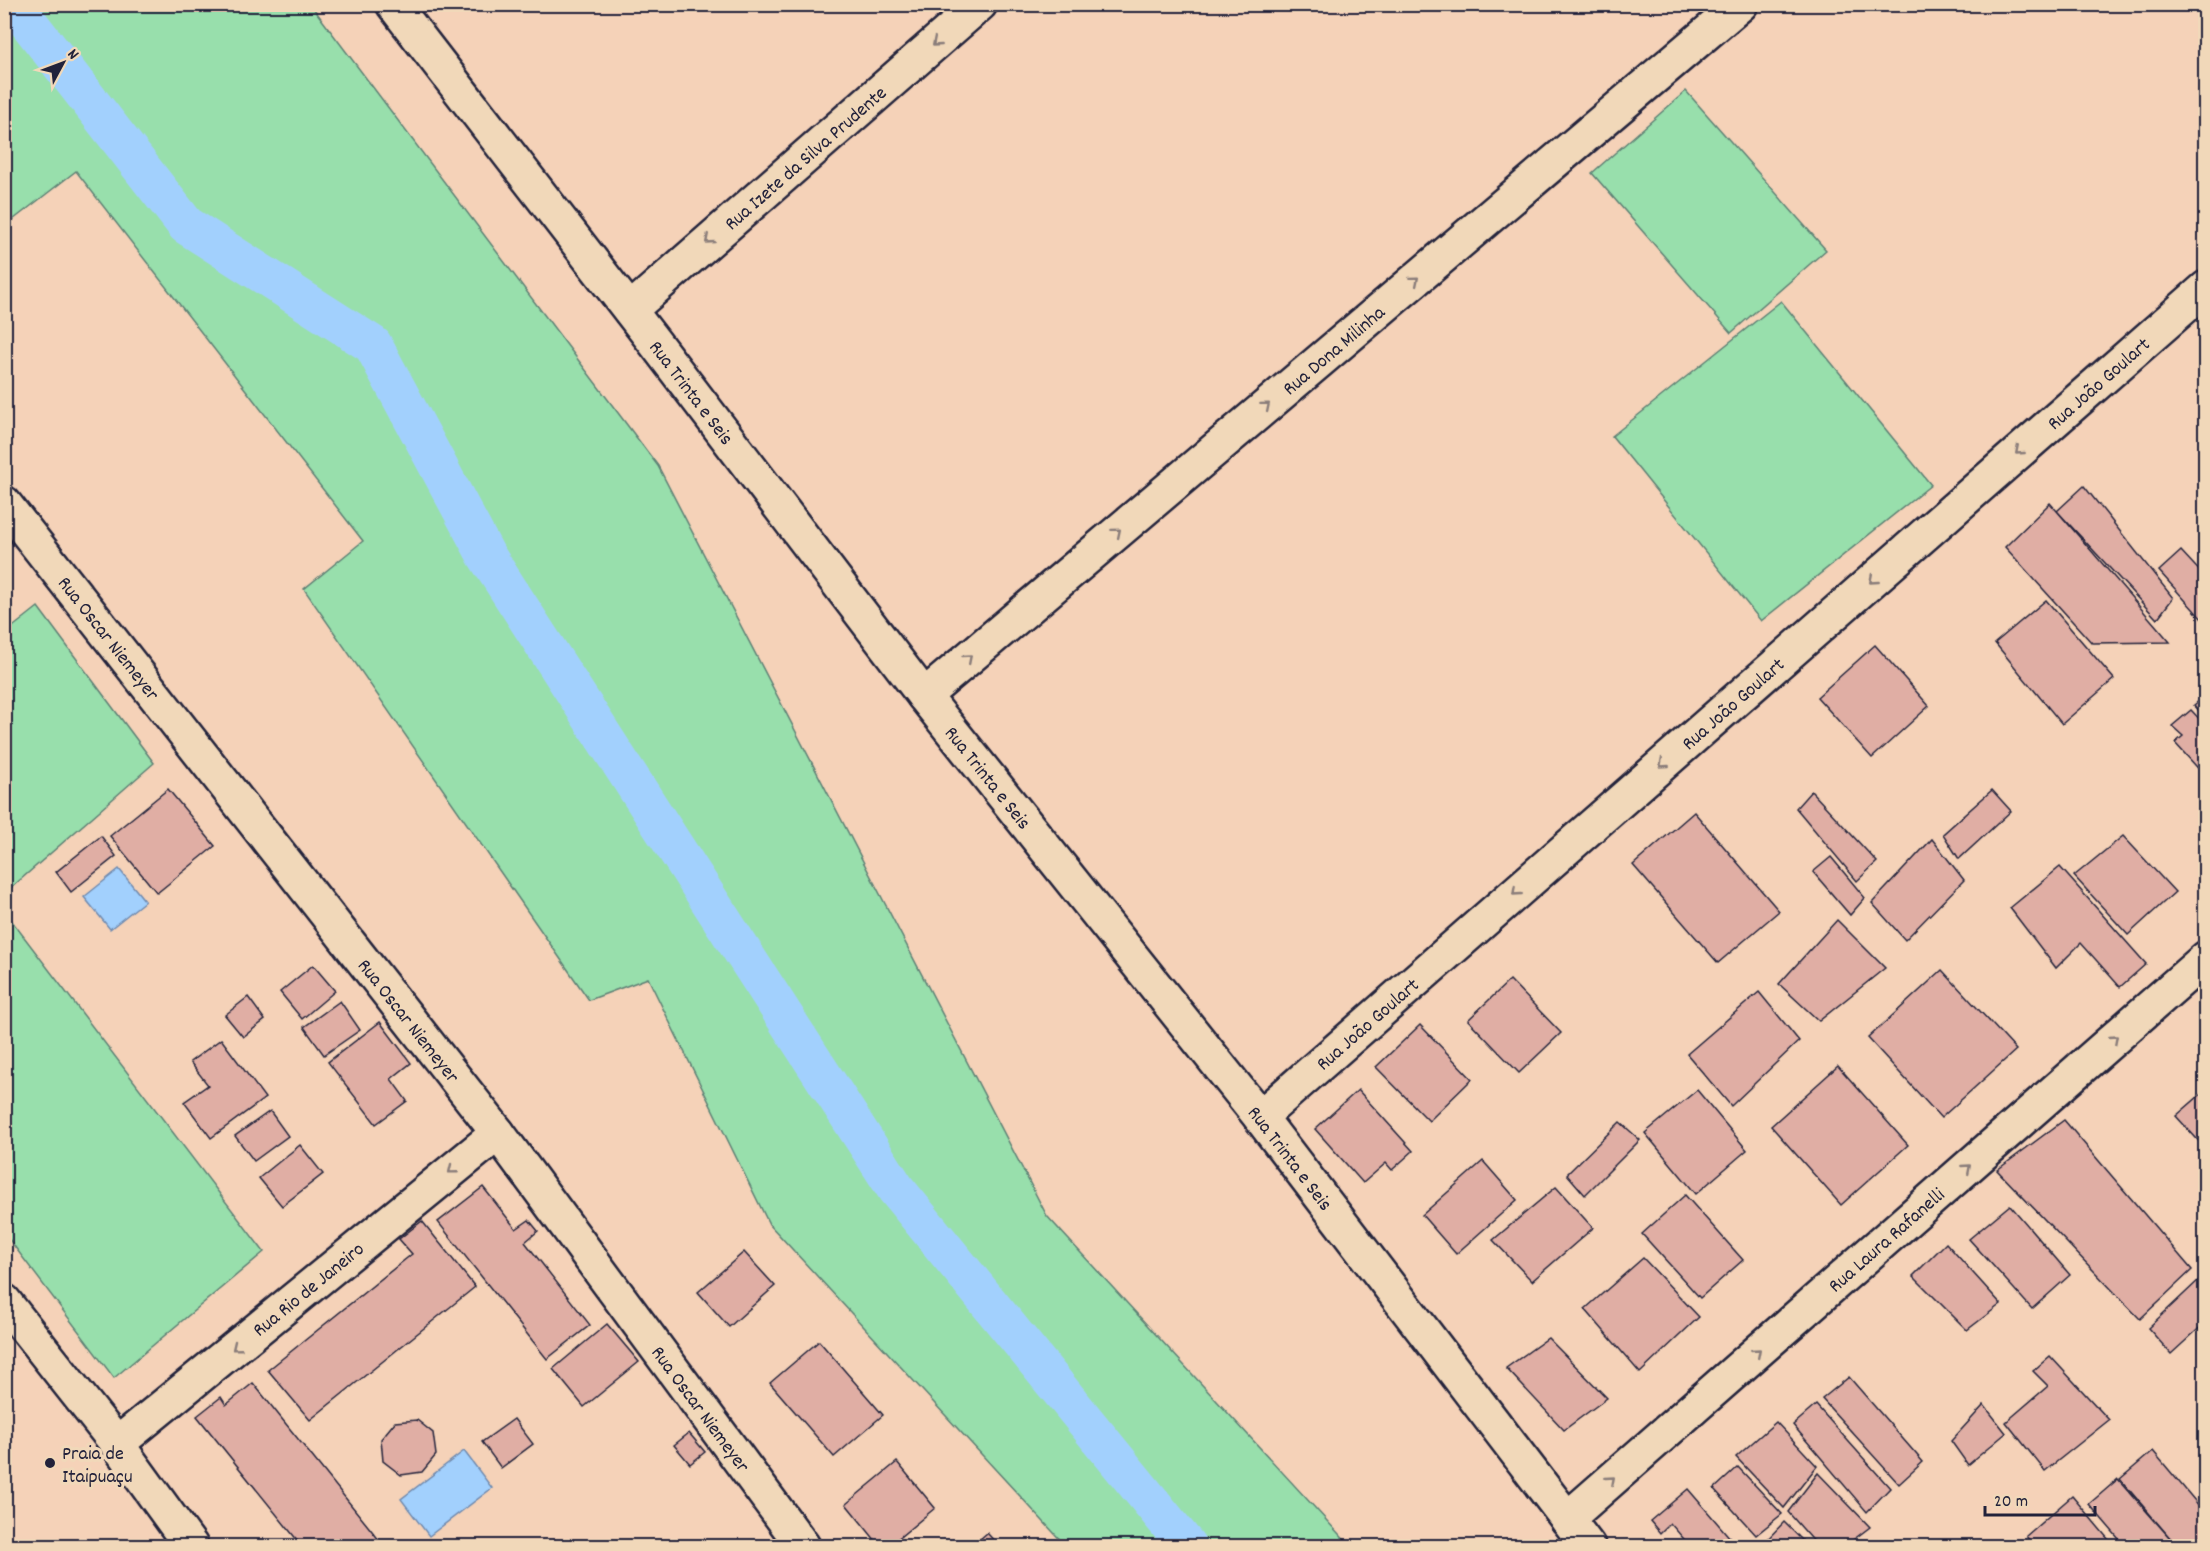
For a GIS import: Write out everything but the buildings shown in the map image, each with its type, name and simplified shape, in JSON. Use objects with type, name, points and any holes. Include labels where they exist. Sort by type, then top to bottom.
[{"type":"street","name":"Rua Trinta e Seis","points":[[393,4],[924,696],[1260,1117],[1588,1546]]},
{"type":"street","name":"Rua Izete da Silva Prudente","points":[[630,310],[980,4]]},
{"type":"street","name":"Rua Dona Milinha","points":[[924,696],[1741,4]]},
{"type":"street","name":"Rua João Goulart","points":[[1260,1117],[2205,288]]},
{"type":"street","name":"Rua Oscar Niemeyer","points":[[4,503],[498,1133],[803,1546]]},
{"type":"street","name":"Rua Laura Rafanelli","points":[[1567,1519],[2205,958]]},
{"type":"street","name":"Rua Rio de Janeiro","points":[[117,1444],[498,1133]]},
{"type":"street","points":[[4,1301],[117,1444],[191,1546]]},
{"type":"green space","points":[[5,4],[311,5],[658,466],[1047,1216],[1350,1546],[1066,1546],[769,1224],[648,978],[589,1000],[304,589],[363,541],[76,171],[5,226]]},
{"type":"green space","points":[[1686,91],[1826,250],[1731,333],[1592,173]]},
{"type":"green space","points":[[1781,301],[1931,485],[1761,621],[1612,436]]},
{"type":"green space","points":[[38,607],[154,763],[5,893],[5,633]]},
{"type":"green space","points":[[5,912],[264,1252],[114,1378],[5,1234]]},
{"type":"water","points":[[119,869],[145,901],[110,929],[84,897]]},
{"type":"water","points":[[464,1451],[492,1488],[429,1536],[401,1499]]},
{"type":"waterway","points":[[14,4],[186,225],[373,345],[486,555],[896,1189],[1187,1546]]},
{"type":"place","name":"Praia de Itaipuaçu","points":[[50,1463]]}]
